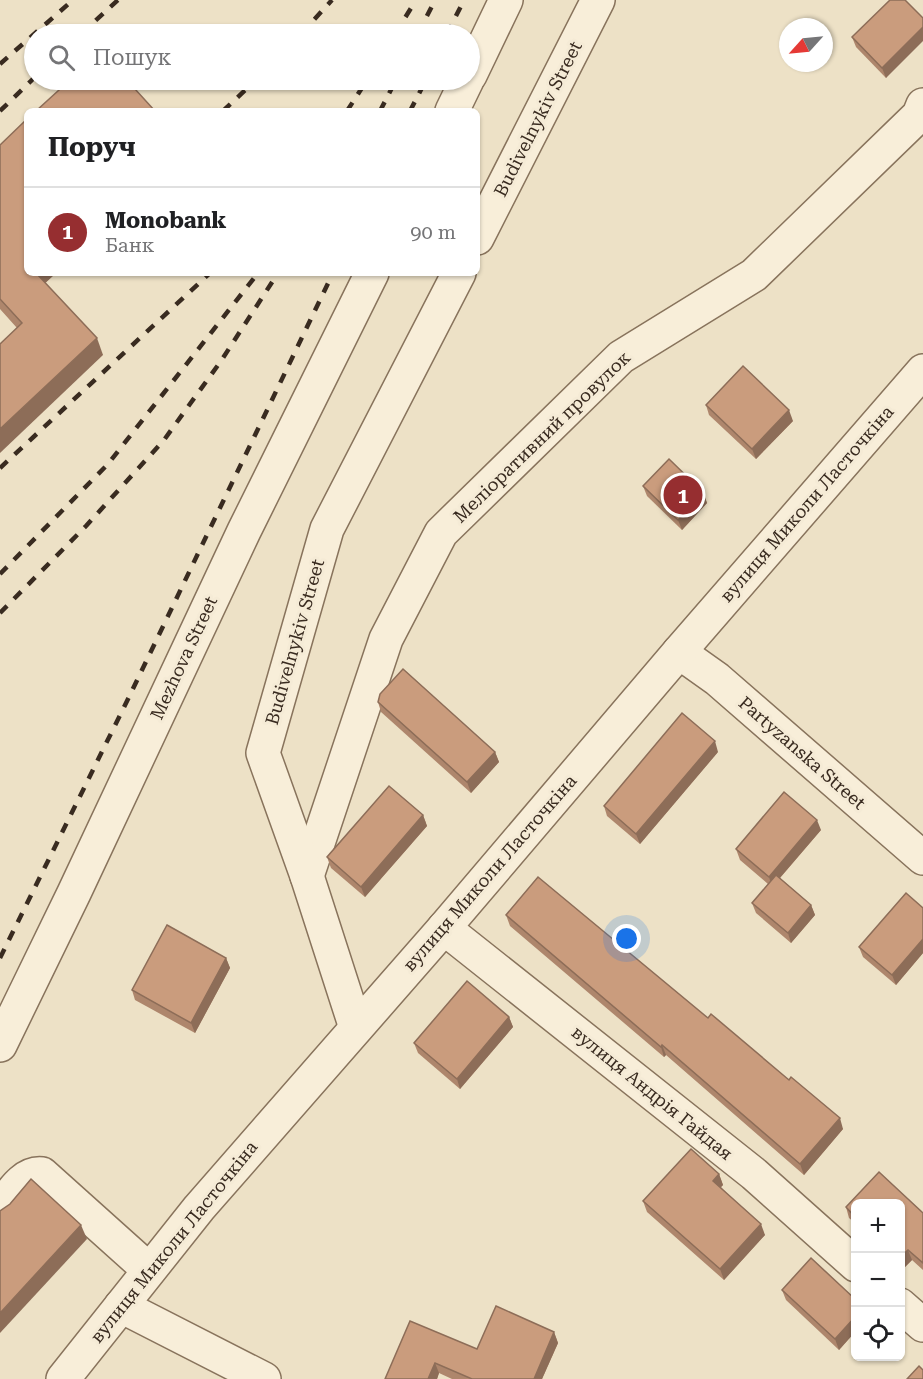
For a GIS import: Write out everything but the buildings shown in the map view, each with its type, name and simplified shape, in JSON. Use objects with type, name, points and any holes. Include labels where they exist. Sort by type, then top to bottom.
[{"type":"street","points":[[480,54],[506,0]]},
{"type":"street","name":"Budivelnykiv Street","points":[[480,232],[597,0]]},
{"type":"street","points":[[453,108],[462,90]]},
{"type":"street","name":"Меліоративний провулок","points":[[308,876],[386,639],[441,533],[621,357],[754,275],[919,115],[923,105]]},
{"type":"street","name":"Mezhova Street","points":[[0,1045],[244,531],[371,276]]},
{"type":"street","name":"Budivelnykiv Street","points":[[356,1028],[308,876],[263,753],[327,529],[457,276]]},
{"type":"street","name":"вулиця Миколи Ласточкіна","points":[[63,1379],[199,1208],[444,928],[923,371]]},
{"type":"street","name":"Partyzanska Street","points":[[679,652],[717,679],[923,858]]},
{"type":"street","name":"вулиця Андрія Гайдая","points":[[444,928],[753,1174],[851,1261]]},
{"type":"street","points":[[0,1208],[25,1178],[33,1173],[42,1174],[149,1270]]},
{"type":"street","points":[[121,1306],[264,1379]]},
{"type":"street","points":[[902,1307],[923,1325]]},
{"type":"railway","points":[[46,24],[73,0]]},
{"type":"railway","points":[[92,24],[118,0]]},
{"type":"railway","points":[[310,24],[332,0]]},
{"type":"railway","points":[[401,24],[416,0]]},
{"type":"railway","points":[[423,24],[435,0]]},
{"type":"railway","points":[[452,24],[464,0]]},
{"type":"railway","points":[[0,64],[24,43]]},
{"type":"railway","points":[[0,111],[24,88]]},
{"type":"railway","points":[[226,108],[245,90]]},
{"type":"railway","points":[[349,108],[361,90]]},
{"type":"railway","points":[[382,108],[391,90]]},
{"type":"railway","points":[[412,108],[421,90]]},
{"type":"railway","points":[[0,468],[207,276]]},
{"type":"railway","points":[[0,574],[108,464],[256,276]]},
{"type":"railway","points":[[0,613],[86,526],[164,440],[221,361],[276,276]]},
{"type":"railway","points":[[0,958],[129,697],[332,276]]},
{"type":"place","name":"Monobank","points":[[683,495]]}]
